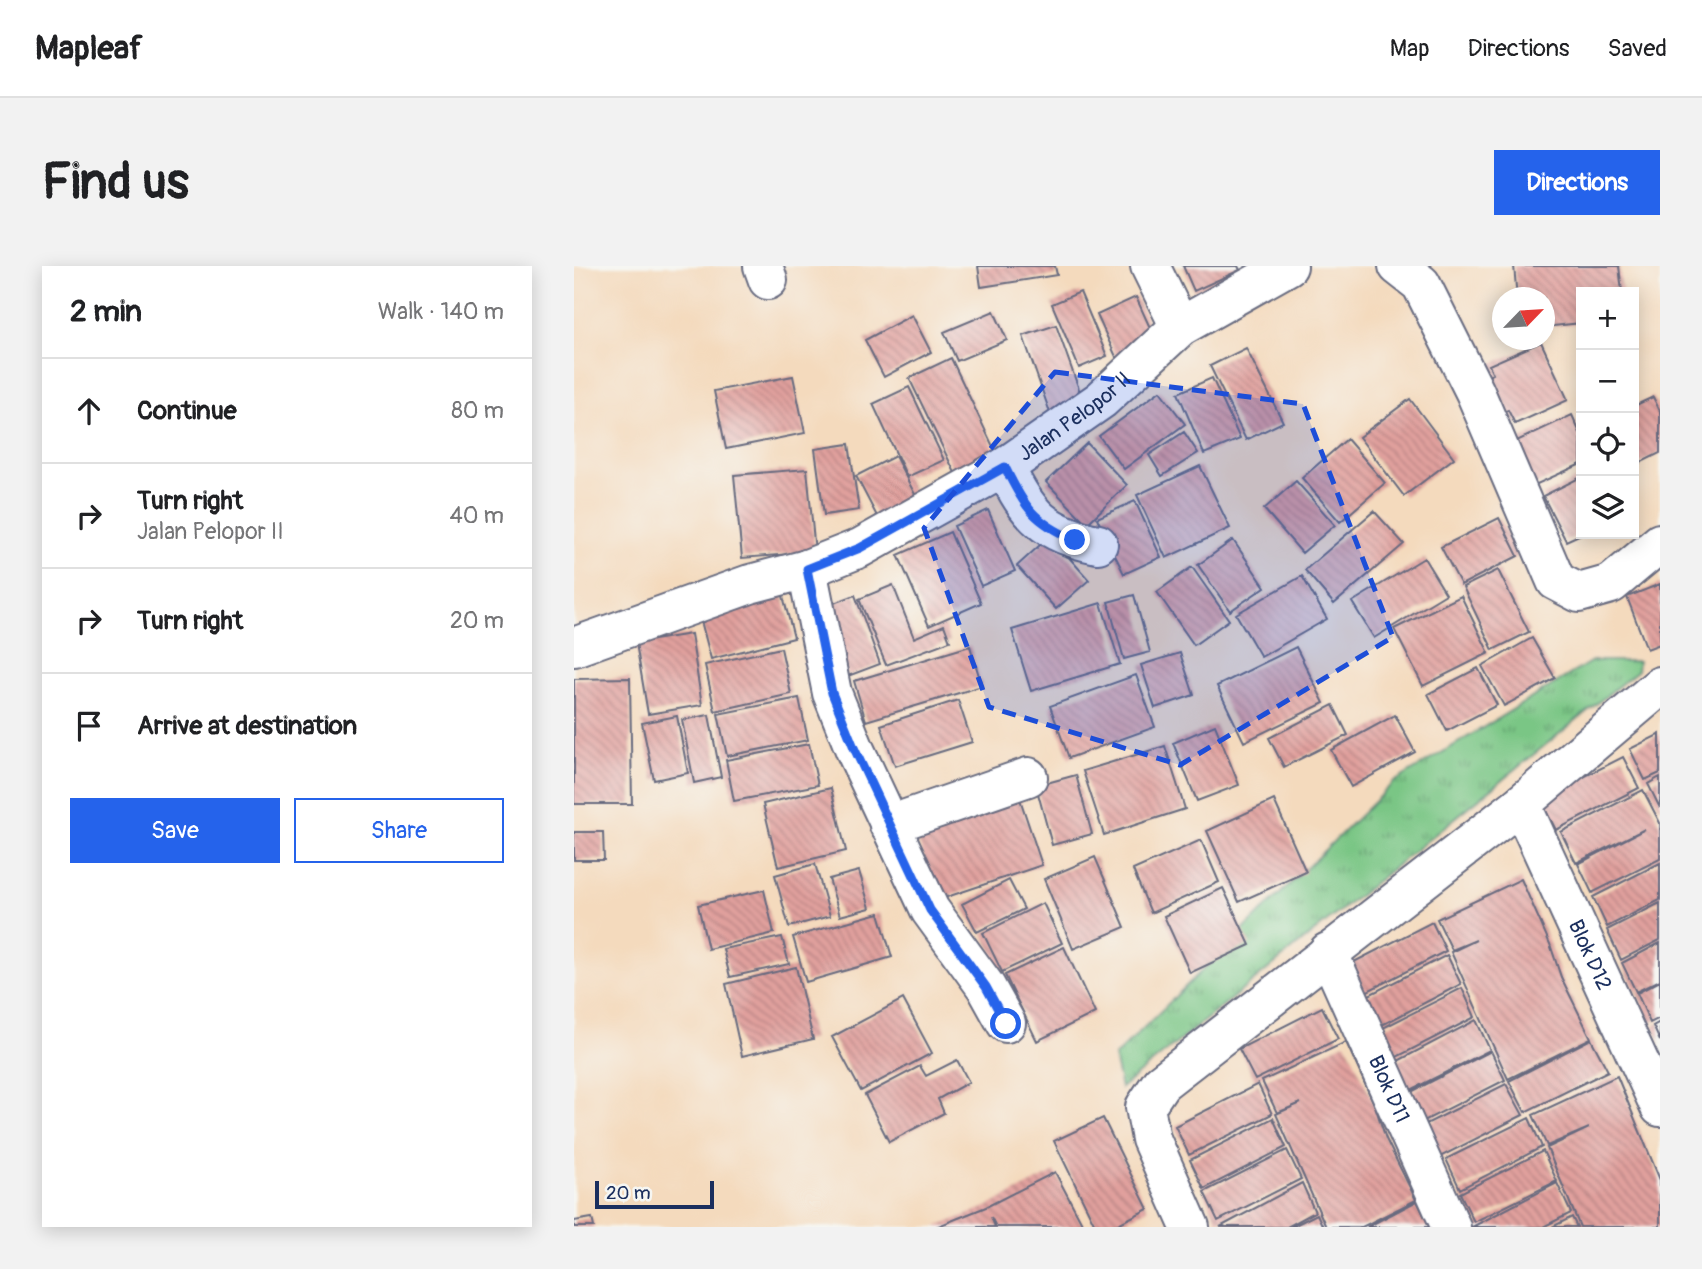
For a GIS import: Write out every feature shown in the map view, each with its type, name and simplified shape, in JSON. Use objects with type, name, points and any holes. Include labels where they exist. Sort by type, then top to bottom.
[{"type":"street","points":[[1150,266],[1180,327]]},
{"type":"street","name":"Jalan Pelopor II","points":[[574,647],[750,584],[807,569],[860,548],[1005,467],[1101,400],[1180,327],[1288,266]]},
{"type":"street","points":[[1398,266],[1421,284],[1475,392],[1556,582],[1579,593],[1611,584],[1660,542]]},
{"type":"street","points":[[1005,467],[1026,507],[1040,522],[1075,540],[1098,544]]},
{"type":"street","points":[[807,569],[832,693],[889,825],[930,910],[986,987],[1006,1024]]},
{"type":"street","points":[[1190,1227],[1151,1139],[1145,1107],[1161,1083],[1521,804],[1660,686]]},
{"type":"street","points":[[889,825],[1028,778]]},
{"type":"street","name":"Blok D12","points":[[1521,804],[1660,1107]]},
{"type":"street","name":"Blok D11","points":[[1328,951],[1451,1227]]},
{"type":"highlighted area","points":[[1055,372],[1303,404],[1393,637],[1180,765],[989,707],[924,528]]},
{"type":"green space","points":[[1592,661],[1638,661],[1637,671],[1121,1088],[1114,1057],[1394,782]]},
{"type":"building","points":[[978,266],[1055,266],[1057,275],[981,287]]},
{"type":"building","points":[[1183,266],[1238,266],[1240,270],[1194,291]]},
{"type":"building","points":[[1514,266],[1619,266],[1621,287],[1576,287],[1576,324],[1555,326],[1555,287],[1516,287]]},
{"type":"building","points":[[1080,292],[1107,356],[1079,368],[1052,304]]},
{"type":"building","points":[[1136,297],[1156,341],[1117,359],[1097,315]]},
{"type":"building","points":[[994,311],[1007,340],[957,361],[944,332]]},
{"type":"building","points":[[912,315],[931,352],[884,377],[865,340]]},
{"type":"building","points":[[1056,325],[1086,409],[1053,421],[1023,336]]},
{"type":"building","points":[[1246,348],[1283,422],[1246,440],[1210,366]]},
{"type":"building","points":[[1523,350],[1545,350],[1568,400],[1515,424],[1508,410],[1494,416],[1479,380],[1493,374],[1489,365]]},
{"type":"building","points":[[951,358],[997,455],[956,475],[909,378]]},
{"type":"building","points":[[793,376],[805,433],[726,449],[714,391]]},
{"type":"building","points":[[1212,378],[1240,439],[1204,454],[1178,393]]},
{"type":"building","points":[[909,387],[944,460],[907,477],[873,404]]},
{"type":"building","points":[[1160,391],[1185,424],[1124,469],[1099,436]]},
{"type":"building","points":[[1653,397],[1660,411],[1660,453],[1639,464],[1639,413],[1639,404]]},
{"type":"building","points":[[1410,399],[1454,458],[1404,496],[1359,437]]},
{"type":"building","points":[[1572,415],[1576,424],[1576,466],[1526,489],[1506,446]]},
{"type":"building","points":[[1184,432],[1198,453],[1162,476],[1149,455]]},
{"type":"building","points":[[1347,439],[1385,483],[1340,522],[1302,478]]},
{"type":"building","points":[[1087,443],[1127,485],[1087,524],[1046,482]]},
{"type":"building","points":[[849,444],[859,510],[824,515],[815,449]]},
{"type":"building","points":[[895,456],[920,504],[881,524],[856,476]]},
{"type":"building","points":[[1200,466],[1230,528],[1166,558],[1137,495]]},
{"type":"building","points":[[807,469],[815,552],[742,558],[734,475]]},
{"type":"building","points":[[1576,480],[1576,536],[1566,541],[1543,496]]},
{"type":"building","points":[[1296,481],[1335,525],[1302,553],[1264,509]]},
{"type":"building","points":[[1135,501],[1161,557],[1124,574],[1097,518]]},
{"type":"building","points":[[988,510],[1015,571],[981,586],[954,526]]},
{"type":"building","points":[[1374,511],[1404,544],[1334,604],[1305,570]]},
{"type":"building","points":[[1499,518],[1518,556],[1461,585],[1441,547]]},
{"type":"building","points":[[950,532],[981,603],[929,626],[898,555]]},
{"type":"building","points":[[1050,536],[1089,580],[1056,609],[1017,566]]},
{"type":"building","points":[[1233,540],[1265,587],[1230,611],[1198,565]]},
{"type":"building","points":[[1424,558],[1446,594],[1374,638],[1352,602]]},
{"type":"building","points":[[1192,567],[1229,620],[1194,645],[1157,592]]},
{"type":"building","points":[[1498,570],[1529,632],[1493,650],[1463,587]]},
{"type":"building","points":[[1302,576],[1327,619],[1261,657],[1236,614]]},
{"type":"building","points":[[1660,584],[1660,644],[1647,649],[1627,597]]},
{"type":"building","points":[[893,585],[914,638],[944,625],[950,641],[886,665],[859,599]]},
{"type":"building","points":[[782,592],[794,638],[711,659],[699,613]]},
{"type":"building","points":[[855,595],[880,664],[848,676],[823,607]]},
{"type":"building","points":[[1134,595],[1150,652],[1124,659],[1108,602]]},
{"type":"building","points":[[1461,596],[1489,653],[1423,686],[1394,629]]},
{"type":"building","points":[[1101,603],[1120,664],[1031,691],[1012,630]]},
{"type":"building","points":[[691,634],[702,705],[648,714],[636,643]]},
{"type":"building","points":[[1532,638],[1555,678],[1504,706],[1482,666]]},
{"type":"building","points":[[970,646],[982,686],[866,721],[854,681]]},
{"type":"building","points":[[1296,647],[1324,703],[1244,742],[1217,686]]},
{"type":"building","points":[[781,648],[791,694],[715,711],[705,665]]},
{"type":"building","points":[[1180,653],[1194,695],[1155,708],[1141,665]]},
{"type":"building","points":[[1478,668],[1497,705],[1447,731],[1428,694]]},
{"type":"building","points":[[1136,675],[1155,727],[1069,758],[1050,706]]},
{"type":"building","points":[[630,678],[632,804],[574,804],[574,679]]},
{"type":"building","points":[[799,698],[808,740],[727,756],[718,714]]},
{"type":"building","points":[[958,700],[972,742],[895,766],[881,725]]},
{"type":"building","points":[[1333,705],[1348,735],[1284,767],[1269,738]]},
{"type":"building","points":[[709,715],[721,777],[694,783],[682,720]]},
{"type":"building","points":[[1395,715],[1415,752],[1351,787],[1331,750]]},
{"type":"building","points":[[677,716],[688,773],[654,780],[642,723]]},
{"type":"building","points":[[1215,725],[1239,785],[1197,801],[1173,743]]},
{"type":"building","points":[[1660,734],[1660,773],[1645,780],[1630,749]]},
{"type":"building","points":[[809,744],[818,785],[734,801],[726,760]]},
{"type":"building","points":[[1165,746],[1185,809],[1104,835],[1083,771]]},
{"type":"building","points":[[1623,757],[1639,788],[1556,830],[1540,799]]},
{"type":"building","points":[[1076,775],[1092,834],[1052,845],[1036,786]]},
{"type":"building","points":[[1660,777],[1660,808],[1648,784]]},
{"type":"building","points":[[831,788],[846,851],[778,867],[763,804]]},
{"type":"building","points":[[1643,790],[1660,823],[1660,859],[1592,893],[1578,864],[1645,829],[1576,863],[1561,832]]},
{"type":"building","points":[[1020,799],[1042,865],[938,900],[916,834]]},
{"type":"building","points":[[1274,800],[1306,872],[1239,902],[1207,831]]},
{"type":"building","points":[[574,832],[603,832],[604,860],[574,860]]},
{"type":"building","points":[[1201,840],[1219,882],[1151,913],[1133,870]]},
{"type":"building","points":[[1095,857],[1125,927],[1073,949],[1044,879]]},
{"type":"building","points":[[1660,863],[1660,900],[1607,927],[1593,897]]},
{"type":"building","points":[[815,864],[830,916],[789,927],[775,875]]},
{"type":"building","points":[[859,871],[870,908],[840,916],[829,879]]},
{"type":"building","points":[[1521,879],[1550,944],[1561,977],[1591,1038],[1508,1079],[1451,952],[1476,940],[1452,950],[1437,919]]},
{"type":"building","points":[[1009,880],[1024,909],[977,932],[962,904]]},
{"type":"building","points":[[1223,888],[1250,945],[1190,973],[1164,916]]},
{"type":"building","points":[[764,890],[774,933],[708,949],[698,905]]},
{"type":"building","points":[[1043,903],[1062,943],[1002,972],[983,933]]},
{"type":"building","points":[[1660,903],[1660,940],[1621,960],[1607,930]]},
{"type":"building","points":[[879,913],[892,957],[806,982],[793,937]]},
{"type":"building","points":[[1432,922],[1446,951],[1364,993],[1350,964]]},
{"type":"building","points":[[782,937],[789,964],[730,977],[723,949]]},
{"type":"building","points":[[1660,943],[1660,980],[1636,992],[1622,963]]},
{"type":"building","points":[[1064,947],[1095,1013],[1037,1041],[1005,975]]},
{"type":"building","points":[[1447,955],[1461,984],[1378,1027],[1365,997]]},
{"type":"building","points":[[796,967],[813,1039],[742,1056],[726,984]]},
{"type":"building","points":[[1660,981],[1660,1018],[1650,1023],[1637,993]]},
{"type":"building","points":[[1462,988],[1475,1017],[1393,1059],[1379,1030]]},
{"type":"building","points":[[903,999],[932,1053],[861,1091],[832,1037]]},
{"type":"building","points":[[1322,1007],[1338,1039],[1255,1080],[1239,1049]]},
{"type":"building","points":[[1476,1020],[1490,1050],[1407,1092],[1394,1063]]},
{"type":"building","points":[[1660,1022],[1660,1041],[1653,1026]]},
{"type":"building","points":[[1591,1039],[1608,1071],[1525,1112],[1509,1081]]},
{"type":"building","points":[[1346,1042],[1375,1106],[1386,1139],[1416,1200],[1362,1227],[1326,1227],[1276,1114],[1301,1103],[1277,1113],[1262,1081]]},
{"type":"building","points":[[1491,1051],[1505,1080],[1422,1122],[1409,1093]]},
{"type":"building","points":[[957,1060],[969,1082],[938,1099],[944,1113],[889,1142],[865,1095],[920,1066],[926,1076]]},
{"type":"building","points":[[1617,1076],[1660,1180],[1660,1227],[1580,1227],[1547,1148],[1589,1128],[1547,1146],[1533,1115]]},
{"type":"building","points":[[1258,1084],[1272,1114],[1189,1155],[1175,1126]]},
{"type":"building","points":[[1506,1084],[1523,1115],[1440,1157],[1424,1125]]},
{"type":"building","points":[[1103,1118],[1148,1209],[1112,1227],[1096,1227],[1054,1141]]},
{"type":"building","points":[[1273,1118],[1286,1147],[1204,1189],[1190,1160]]},
{"type":"building","points":[[1529,1118],[1542,1147],[1460,1189],[1446,1159]]},
{"type":"building","points":[[1287,1150],[1301,1179],[1218,1221],[1204,1192]]},
{"type":"building","points":[[1543,1151],[1557,1181],[1474,1222],[1460,1193]]},
{"type":"building","points":[[1055,1172],[1084,1227],[996,1227],[991,1217],[995,1227],[936,1227],[986,1207]]},
{"type":"building","points":[[1302,1183],[1315,1212],[1287,1227],[1220,1227]]},
{"type":"building","points":[[1557,1183],[1571,1213],[1543,1227],[1472,1227]]},
{"type":"building","points":[[1417,1201],[1430,1227],[1367,1227]]},
{"type":"building","points":[[1317,1214],[1323,1227],[1291,1227]]},
{"type":"building","points":[[1572,1217],[1577,1227],[1552,1227]]},
{"type":"building","points":[[592,1218],[594,1227],[574,1227],[574,1221]]},
{"type":"route","points":[[1006,1024],[986,987],[930,910],[855,750],[832,693],[807,569],[860,548],[1005,467],[1026,507],[1040,522],[1075,540]]}]
